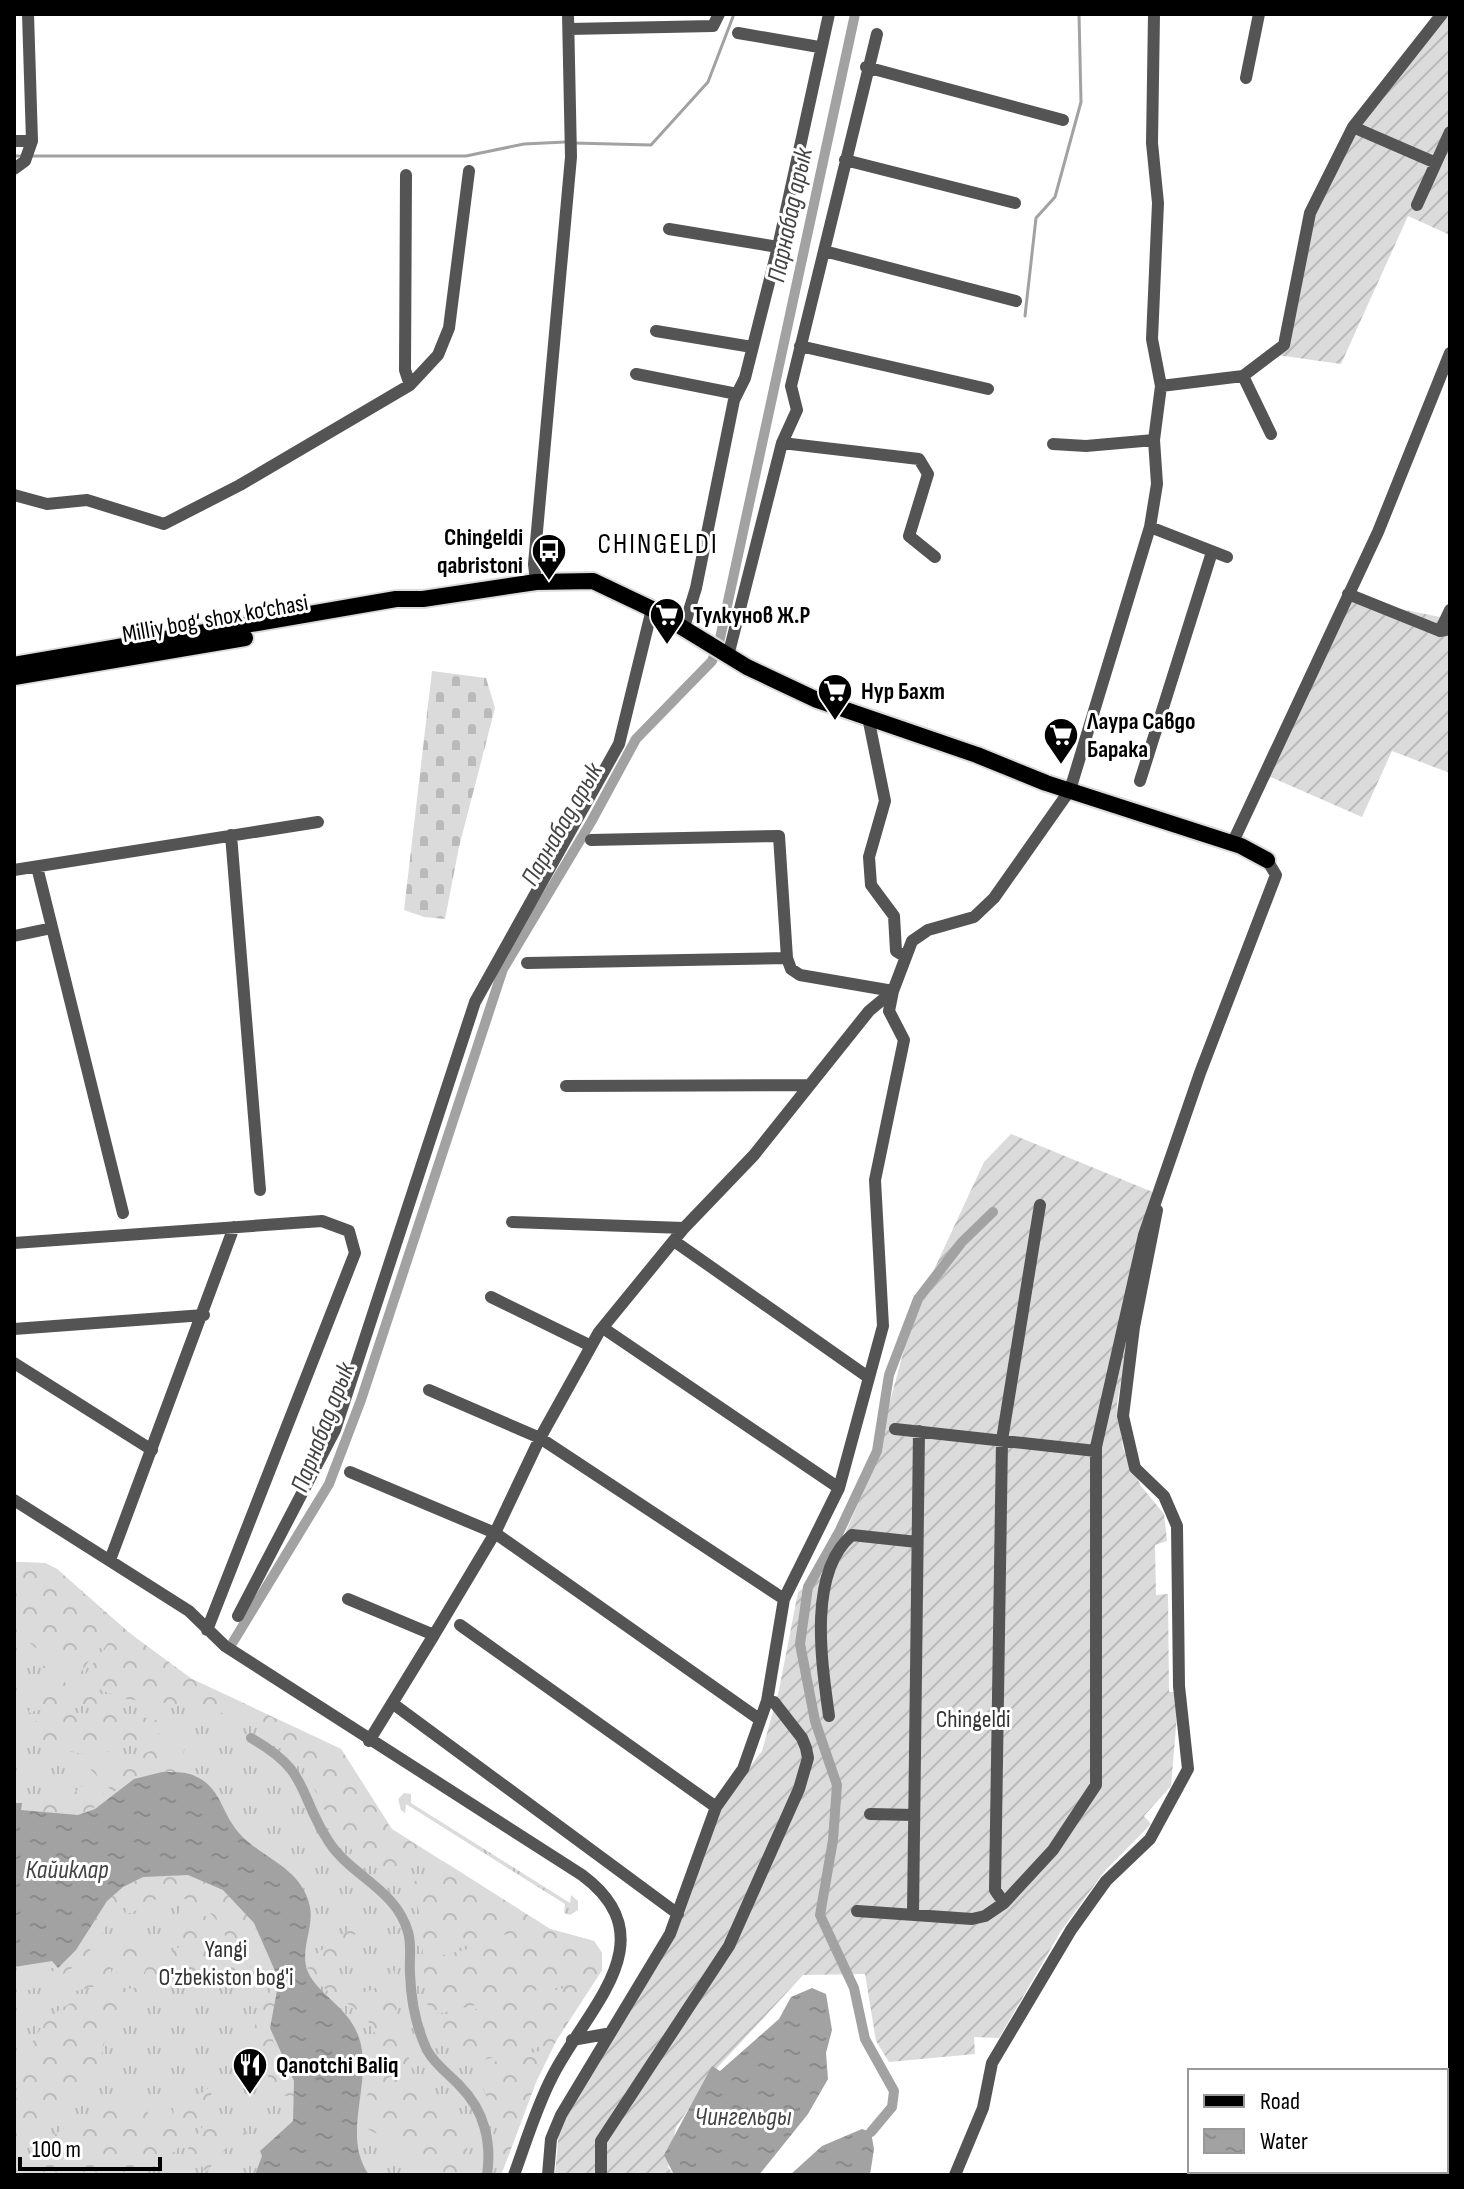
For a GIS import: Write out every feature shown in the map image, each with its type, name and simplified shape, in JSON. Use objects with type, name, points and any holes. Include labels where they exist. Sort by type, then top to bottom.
[{"type":"main road","name":"Milliy bog‘ shox ko‘chasi","points":[[14,677],[104,656],[396,599],[423,599],[542,582],[593,581],[652,609],[728,656],[817,700],[1232,844],[1267,860]]},
{"type":"main road","name":"Milliy bog‘ shox ko‘chasi","points":[[14,665],[104,656]]},
{"type":"street","points":[[14,169],[25,161],[32,141],[28,14]]},
{"type":"street","points":[[542,582],[535,548],[571,157],[568,14]]},
{"type":"street","points":[[569,29],[691,29],[713,26],[719,14]]},
{"type":"street","points":[[684,627],[696,588],[737,394],[745,378],[778,247],[819,47],[829,14]]},
{"type":"street","points":[[548,2175],[551,2139],[606,2034],[678,1914],[716,1807],[743,1769],[767,1701],[784,1599],[839,1488],[883,1326],[875,1180],[904,1040],[890,1016],[893,991],[919,934],[974,917],[994,898],[1070,790],[1150,527],[1157,484],[1154,440],[1161,386],[1152,339],[1158,203],[1152,143],[1154,14]]},
{"type":"street","points":[[1246,78],[1259,14]]},
{"type":"street","points":[[1161,386],[1243,376],[1284,345],[1310,213],[1353,127],[1442,14]]},
{"type":"street","points":[[738,33],[819,47]]},
{"type":"street","points":[[728,656],[782,443],[797,410],[791,386],[866,67],[877,34]]},
{"type":"street","points":[[866,67],[1063,120]]},
{"type":"street","points":[[1353,127],[1436,163]]},
{"type":"street","points":[[1417,205],[1450,132]]},
{"type":"street","points":[[14,141],[32,141]]},
{"type":"street","points":[[845,160],[1015,203]]},
{"type":"street","points":[[14,495],[47,504],[87,500],[164,524],[240,485],[410,385],[438,355],[449,328],[469,171]]},
{"type":"street","points":[[406,175],[405,370],[410,385]]},
{"type":"street","points":[[669,229],[778,247]]},
{"type":"street","points":[[824,251],[1016,301]]},
{"type":"street","points":[[656,331],[752,347]]},
{"type":"street","points":[[800,346],[988,389]]},
{"type":"street","points":[[1232,844],[1378,532],[1450,353]]},
{"type":"street","points":[[636,374],[737,394]]},
{"type":"street","points":[[1243,376],[1271,434]]},
{"type":"street","points":[[1053,444],[1086,446],[1154,440]]},
{"type":"street","points":[[782,443],[919,459],[928,474],[909,536],[935,557]]},
{"type":"street","points":[[1150,527],[1227,557]]},
{"type":"street","points":[[1140,781],[1212,552]]},
{"type":"street","points":[[1348,594],[1445,630],[1450,610]]},
{"type":"street","points":[[238,1616],[335,1430],[475,1002],[619,744],[652,609]]},
{"type":"street","points":[[868,717],[885,801],[869,857],[871,885],[894,916],[896,951],[906,957]]},
{"type":"street","points":[[14,870],[318,822]]},
{"type":"street","points":[[231,835],[260,1190]]},
{"type":"street","points":[[591,840],[779,836],[787,958],[791,969],[800,975],[893,991]]},
{"type":"street","points":[[857,1911],[972,1919],[985,1916],[1004,1903],[1053,1850],[1096,1785],[1096,1451],[1144,1235],[1159,1187],[1276,875],[1267,860]]},
{"type":"street","points":[[37,867],[123,1213]]},
{"type":"street","points":[[14,936],[52,928]]},
{"type":"street","points":[[527,963],[787,958]]},
{"type":"street","points":[[369,1741],[495,1533],[540,1438],[603,1328],[684,1228],[754,1155],[869,1011],[893,991]]},
{"type":"street","points":[[566,1086],[810,1085]]},
{"type":"street","points":[[955,2175],[983,2108],[992,2063],[1071,1930],[1106,1881],[1150,1839],[1188,1769],[1179,1686],[1177,1526],[1164,1496],[1135,1468],[1123,1416],[1128,1369],[1155,1232],[1159,1187]]},
{"type":"street","points":[[1004,1903],[995,1890],[1002,1440],[1040,1205]]},
{"type":"street","points":[[14,1243],[322,1221],[339,1224],[349,1231],[355,1253],[207,1630]]},
{"type":"street","points":[[512,1222],[684,1228]]},
{"type":"street","points":[[110,1560],[204,1315],[234,1227]]},
{"type":"street","points":[[674,1241],[868,1377]]},
{"type":"street","points":[[491,1297],[591,1346]]},
{"type":"street","points":[[14,1329],[204,1315]]},
{"type":"street","points":[[603,1328],[839,1488]]},
{"type":"street","points":[[14,1363],[152,1450]]},
{"type":"street","points":[[429,1390],[540,1438],[784,1599]]},
{"type":"street","points":[[895,1429],[1096,1451]]},
{"type":"street","points":[[913,1914],[919,1431]]},
{"type":"street","points":[[350,1472],[495,1533],[759,1719]]},
{"type":"street","points":[[14,1500],[189,1611],[225,1646],[582,1875],[609,1900],[620,1926],[622,1950],[615,1973],[572,2040],[540,2103],[514,2175]]},
{"type":"street","points":[[829,1716],[820,1648],[825,1581],[852,1535],[917,1542]]},
{"type":"street","points":[[348,1599],[434,1635]]},
{"type":"street","points":[[460,1625],[716,1807]]},
{"type":"street","points":[[601,2175],[601,2141],[729,1946],[799,1789],[808,1758],[802,1738],[774,1702],[767,1701]]},
{"type":"street","points":[[392,1703],[678,1914]]},
{"type":"street","points":[[870,1814],[914,1815]]},
{"type":"street","points":[[572,2040],[606,2034]]},
{"type":"green space","points":[[1443,14],[1450,14],[1450,235],[1408,216],[1341,364],[1277,355],[1310,228],[1344,150]]},
{"type":"green space","points":[[1352,599],[1445,618],[1450,609],[1450,773],[1392,751],[1362,817],[1268,776]]},
{"type":"green space","points":[[432,671],[486,678],[495,708],[459,847],[445,919],[424,917],[404,910]]},
{"type":"green space","name":"Chingeldi","points":[[1011,1134],[1155,1193],[1117,1404],[1123,1448],[1141,1486],[1164,1514],[1167,1541],[1155,1545],[1156,1595],[1168,1594],[1169,1692],[1179,1692],[1171,1786],[1144,1816],[1151,1824],[1103,1873],[1061,1931],[999,2038],[974,2037],[975,2054],[889,2062],[876,2041],[865,1974],[803,1975],[718,2067],[676,2127],[668,2167],[674,2175],[555,2175],[559,2130],[579,2085],[667,1943],[720,1806],[762,1751],[779,1690],[798,1592],[831,1567],[870,1475],[905,1346],[932,1274],[984,1162]]},
{"type":"green space","name":"Yangi O'zbekiston bog'i","points":[[14,1562],[45,1563],[57,1569],[157,1657],[192,1679],[341,1749],[392,1829],[550,1929],[594,1941],[602,1953],[602,1970],[556,2041],[536,2082],[501,2175],[14,2175]]},
{"type":"green space","points":[[14,1562],[45,1563],[57,1569],[116,1623],[76,1679],[14,1631]]},
{"type":"green space","points":[[120,1626],[192,1679],[341,1749],[391,1829],[429,1853],[398,1875],[358,1855],[334,1829],[303,1766],[286,1745],[253,1720],[186,1705],[125,1699],[80,1682]]},
{"type":"green space","points":[[41,1663],[64,1682],[106,1703],[50,1707],[28,1713],[41,1689]]},
{"type":"green space","points":[[77,1713],[130,1714],[184,1727],[112,1751],[87,1754],[14,1733],[14,1726]]},
{"type":"green space","points":[[190,1734],[176,1772],[134,1779],[113,1792],[89,1768],[91,1763],[125,1762]]},
{"type":"green space","points":[[90,1780],[98,1789],[97,1795],[102,1792],[108,1798],[100,1804],[68,1815],[42,1811],[43,1806],[66,1799]]},
{"type":"green space","points":[[404,1793],[411,1794],[411,1803],[570,1903],[571,1895],[578,1901],[578,1910],[570,1915],[564,1913],[565,1904],[406,1804],[405,1813],[398,1799]]},
{"type":"green space","points":[[443,1861],[550,1929],[594,1941],[602,1953],[602,1970],[556,2041],[536,2082],[503,2170],[500,2169],[499,2131],[475,2066],[540,2051],[539,2047],[474,2062],[440,2033],[431,2020],[564,1988],[562,1984],[429,2016],[423,1960],[514,1938],[512,1933],[423,1955],[421,1919],[411,1884]]},
{"type":"green space","points":[[171,1874],[214,1886],[246,1914],[261,1940],[244,1946],[253,1975],[231,1974],[231,1957],[221,1927],[199,1905],[169,1897],[151,1901],[125,1914],[129,1897],[135,1898],[136,1894],[130,1893],[131,1883],[143,1877]]},
{"type":"green space","points":[[122,1887],[107,1925],[84,1957],[53,1980],[14,1993],[14,1987],[41,1979],[61,1964],[98,1911]]},
{"type":"green space","points":[[184,1905],[205,1916],[218,1931],[225,1951],[226,1974],[142,1977],[152,1956],[166,1956],[180,1946],[184,1929],[177,1915]]},
{"type":"green space","points":[[373,1922],[373,1934],[352,1935],[340,1944],[337,1958],[340,1974],[349,1986],[362,1991],[377,1987],[394,1968],[397,2013],[413,2074],[425,2091],[443,2101],[460,2120],[469,2156],[469,2175],[428,2175],[403,2148],[358,2124],[379,2063],[376,2034],[368,2020],[357,2010],[321,1986],[306,1962],[351,1928]]},
{"type":"green space","points":[[120,1930],[137,1934],[139,1946],[146,1953],[133,1979],[118,1981],[113,1952]]},
{"type":"green space","points":[[107,1948],[113,1982],[63,1994],[62,1987]]},
{"type":"green space","points":[[147,1986],[122,2007],[108,2027],[101,2026],[98,2037],[105,2039],[100,2060],[84,2091],[60,2114],[14,2148],[19,2085],[31,2045],[42,2027],[56,2012],[75,2001],[101,1993]]},
{"type":"green space","points":[[272,1987],[278,1988],[273,2041],[294,2081],[295,2097],[279,2095],[265,2071],[245,2070],[239,2062]]},
{"type":"green space","points":[[218,2081],[189,2136],[159,2162],[140,2170],[98,2176],[14,2175],[14,2166],[60,2131],[91,2113],[126,2105],[147,2106],[149,2121],[174,2121],[173,2105],[203,2092]]},
{"type":"green space","points":[[208,2118],[234,2133],[248,2132],[228,2147],[206,2172],[188,2149]]},
{"type":"green space","points":[[283,2131],[235,2175],[224,2175],[235,2160],[233,2157],[254,2140]]},
{"type":"water","name":"Кайиклар","points":[[162,1772],[188,1774],[210,1786],[242,1836],[287,1870],[305,1892],[311,1915],[305,1956],[308,1972],[320,1989],[344,2012],[361,2045],[363,2062],[357,2129],[361,2160],[369,2175],[255,2175],[262,2156],[260,2151],[293,2121],[294,2081],[270,2028],[279,1980],[254,1923],[223,1890],[188,1875],[143,1877],[123,1887],[107,1901],[76,1950],[58,1968],[52,1961],[14,1967],[14,1803],[22,1803],[21,1810],[78,1815],[95,1809],[134,1779]]},
{"type":"water","name":"Чингельды","points":[[812,1988],[826,1994],[832,2030],[826,2053],[828,2079],[808,2114],[759,2175],[674,2175],[664,2155],[712,2066],[720,2071],[779,2019],[791,1997]]},
{"type":"water","name":"Чингельды","points":[[862,2129],[871,2132],[874,2149],[870,2175],[790,2175],[822,2146]]},
{"type":"waterway","points":[[573,143],[651,145],[708,82],[734,14]]},
{"type":"waterway","name":"Парнабад арык","points":[[233,1642],[329,1484],[361,1400],[503,969],[591,822],[636,739],[712,661],[719,643],[855,14]]},
{"type":"waterway","points":[[1025,316],[1036,218],[1055,197],[1081,102],[1079,14]]},
{"type":"waterway","points":[[30,156],[466,156],[524,144],[565,142]]},
{"type":"waterway","points":[[14,156],[23,156]]},
{"type":"waterway","points":[[871,2132],[892,2107],[894,2091],[865,2039],[854,1988],[820,1915],[833,1840],[837,1785],[815,1721],[800,1644],[808,1587],[839,1532],[877,1451],[889,1375],[918,1299],[962,1242],[993,1212]]},
{"type":"waterway","name":"Парнабад арык","points":[[251,1738],[270,1750],[294,1773],[329,1842],[338,1854],[384,1894],[402,1917],[409,1937],[412,1994],[420,2032],[430,2055],[475,2105],[487,2139],[487,2175]]},
{"type":"place","name":"Chingeldi qabristoni","points":[[549,582]]},
{"type":"place","name":"Тулкунов Ж.Р","points":[[667,646]]},
{"type":"place","name":"Нур Бахт","points":[[835,722]]},
{"type":"place","name":"Лаура Савдо Барака","points":[[1061,766]]},
{"type":"place","name":"Qanotchi Baliq","points":[[250,2096]]},
{"type":"district","name":"CHINGELDI","points":[[658,543]]}]
